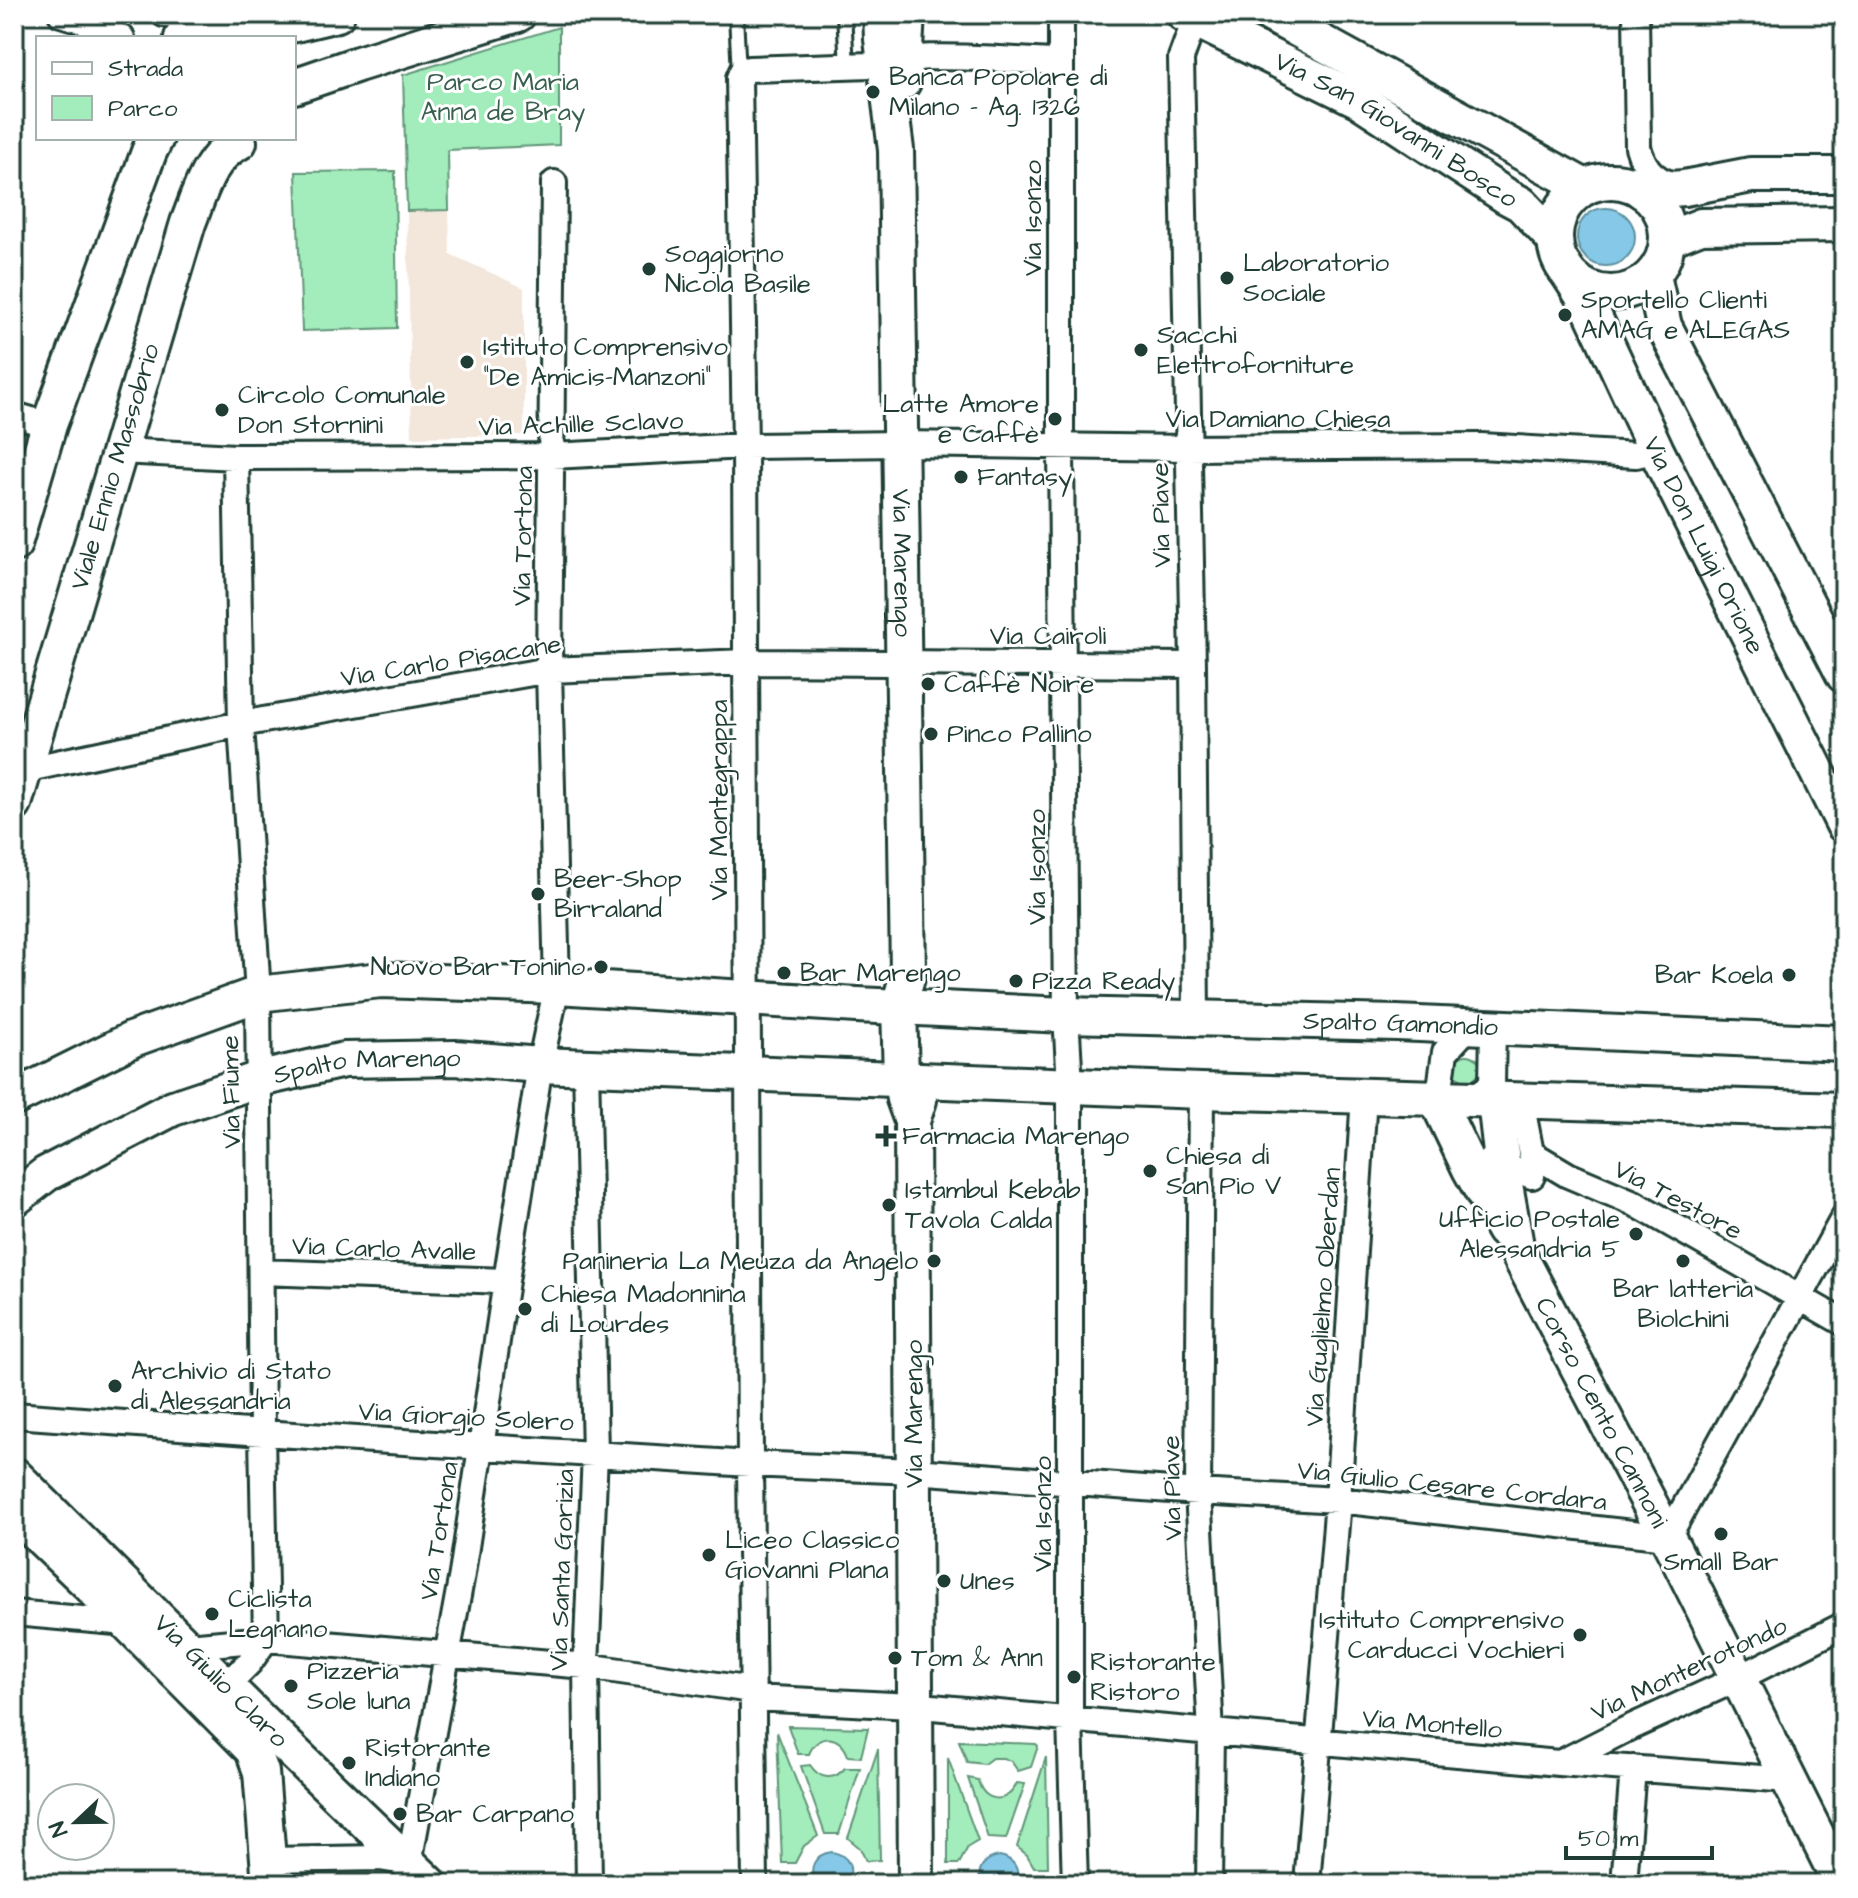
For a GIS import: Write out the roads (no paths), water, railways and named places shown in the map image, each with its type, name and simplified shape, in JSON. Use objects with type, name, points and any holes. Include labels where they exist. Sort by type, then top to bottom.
[{"type":"street","points":[[61,14],[100,26],[118,36]]},
{"type":"street","points":[[164,14],[245,26],[337,14]]},
{"type":"street","points":[[296,85],[518,14]]},
{"type":"street","name":"Via Marengo","points":[[896,150],[907,14]]},
{"type":"street","name":"Via Isonzo","points":[[1061,14],[1061,447],[1066,1015],[1070,1085],[1070,1719],[1075,1884]]},
{"type":"street","name":"Via San Giovanni Bosco","points":[[1270,14],[1585,187]]},
{"type":"street","points":[[1636,14],[1638,147],[1654,175],[1661,181],[1684,188]]},
{"type":"street","name":"Via San Giovanni Bosco","points":[[1192,16],[1359,100],[1521,204],[1559,253],[1570,276],[1581,284],[1592,290],[1619,293],[1643,284],[1653,275]]},
{"type":"street","name":"Via Piave","points":[[1192,16],[1181,58],[1193,665],[1196,1017]]},
{"type":"street","points":[[185,36],[214,20],[245,26]]},
{"type":"street","points":[[739,75],[745,70],[757,68],[866,66],[877,62],[880,56],[881,26]]},
{"type":"street","name":"Via Marengo","points":[[881,26],[896,150],[909,996],[898,1078],[912,1121],[916,1884]]},
{"type":"street","points":[[904,77],[915,59],[941,57],[1052,62],[1061,48]]},
{"type":"street","name":"Via Montegrappa","points":[[739,75],[745,446],[755,1884]]},
{"type":"street","points":[[14,544],[49,425],[155,140]]},
{"type":"street","name":"Viale Ennio Massobrio","points":[[208,140],[219,143],[244,140]]},
{"type":"street","name":"Viale Ennio Massobrio","points":[[14,804],[19,771],[188,223],[209,170],[229,147],[244,140]]},
{"type":"street","points":[[1642,191],[1684,188],[1751,175],[1844,175]]},
{"type":"street","points":[[1559,253],[1556,224],[1572,196],[1585,187],[1599,182],[1629,184],[1655,202],[1663,217],[1668,239],[1661,263],[1653,275],[1664,326],[1844,675]]},
{"type":"street","name":"Via Tortona","points":[[417,1877],[506,1281],[540,1065],[557,986],[549,670],[554,183]]},
{"type":"street","points":[[1668,239],[1701,226],[1844,224]]},
{"type":"street","name":"Via Don Luigi Orione","points":[[1559,253],[1589,306],[1656,450],[1844,825]]},
{"type":"street","points":[[14,415],[49,425]]},
{"type":"street","name":"Via Damiano Chiesa","points":[[900,444],[1187,448],[1481,446],[1636,455],[1656,450]]},
{"type":"street","name":"Via Achille Sclavo","points":[[120,451],[236,457],[552,456],[745,446],[900,444]]},
{"type":"street","name":"Via Fiume","points":[[236,457],[241,724],[258,994],[266,1639]]},
{"type":"street","name":"Via Carlo Pisacane","points":[[19,771],[241,724],[549,670],[746,662],[903,664]]},
{"type":"street","name":"Via Cairoli","points":[[903,664],[1193,665]]},
{"type":"street","points":[[14,1098],[133,1039],[258,994],[381,980],[557,986],[748,998]]},
{"type":"street","name":"Spalto Gamondio","points":[[748,998],[865,1005],[909,996],[957,1009],[1066,1015],[1481,1027],[1844,1043]]},
{"type":"street","points":[[1481,1027],[1445,1052],[1441,1081],[1483,1097]]},
{"type":"street","points":[[1481,1027],[1483,1097],[1464,1156],[1517,1251]]},
{"type":"street","name":"Spalto Marengo","points":[[14,1199],[46,1174],[173,1108],[260,1079],[344,1060],[455,1058],[540,1065],[748,1073]]},
{"type":"street","name":"Via Santa Gorizia","points":[[586,1066],[595,1453],[586,1666],[589,1884]]},
{"type":"street","points":[[748,1073],[1201,1091],[1844,1110]]},
{"type":"street","name":"Via Piave","points":[[1201,1091],[1198,1492],[1211,1732],[1209,1884]]},
{"type":"street","name":"Via Guglielmo Oberdan","points":[[1307,1884],[1338,1500],[1364,1096]]},
{"type":"street","name":"Via Testore","points":[[1483,1097],[1531,1153],[1568,1175],[1634,1203],[1844,1323]]},
{"type":"street","name":"Corso Cento Cannoni","points":[[1483,1097],[1513,1179],[1517,1251],[1739,1678]]},
{"type":"street","points":[[1464,1156],[1513,1179],[1568,1175]]},
{"type":"street","points":[[1668,1537],[1844,1217]]},
{"type":"street","name":"Via Carlo Avalle","points":[[261,1272],[506,1281]]},
{"type":"street","name":"Via Giorgio Solero","points":[[14,1415],[750,1464],[914,1471]]},
{"type":"street","name":"Via Giulio Cesare Cordara","points":[[914,1471],[1338,1500],[1668,1537]]},
{"type":"street","name":"Via Giulio Claro","points":[[14,1475],[187,1646],[218,1694],[417,1877]]},
{"type":"street","points":[[14,1512],[127,1623],[218,1694],[256,1755],[261,1772],[269,1872],[380,1858],[417,1877]]},
{"type":"street","points":[[14,1613],[127,1623]]},
{"type":"street","name":"Via Monterotondo","points":[[1559,1763],[1844,1625]]},
{"type":"street","points":[[218,1694],[250,1662],[266,1639]]},
{"type":"street","name":"Via Montello","points":[[187,1646],[266,1639],[448,1654],[586,1666],[752,1694],[1790,1780]]},
{"type":"street","points":[[1739,1678],[1841,1884]]},
{"type":"street","points":[[1624,1884],[1633,1768]]},
{"type":"lane","points":[[736,14],[739,75]]},
{"type":"lane","points":[[844,14],[847,66]]},
{"type":"water","points":[[1606,208],[1617,210],[1626,217],[1633,226],[1633,248],[1626,257],[1617,264],[1606,266],[1595,264],[1586,257],[1579,248],[1577,237],[1579,226],[1586,217],[1595,210]]},
{"type":"water","points":[[832,1852],[846,1859],[850,1868],[849,1878],[846,1884],[817,1884],[813,1873],[814,1863]]},
{"type":"water","points":[[1000,1856],[1015,1866],[1018,1874],[1016,1884],[981,1884],[983,1865]]},
{"type":"place","name":"Banca Popolare di Milano - Ag. 1326","points":[[873,92]]},
{"type":"place","name":"Soggiorno Nicola Basile","points":[[649,269]]},
{"type":"place","name":"Laboratorio Sociale","points":[[1227,278]]},
{"type":"place","name":"Sportello Clienti AMAG e ALEGAS","points":[[1565,315]]},
{"type":"place","name":"Sacchi Elettroforniture","points":[[1141,350]]},
{"type":"place","name":"Istituto Comprensivo \"De Amicis-Manzoni\"","points":[[467,362]]},
{"type":"place","name":"Circolo Comunale Don Stornini","points":[[222,410]]},
{"type":"place","name":"Latte Amore e Caffè","points":[[1055,419]]},
{"type":"place","name":"Fantasy","points":[[961,477]]},
{"type":"place","name":"Caffè Noire","points":[[928,684]]},
{"type":"place","name":"Pinco Pallino","points":[[931,734]]},
{"type":"place","name":"Beer-Shop Birraland","points":[[538,894]]},
{"type":"place","name":"Nuovo Bar Tonino","points":[[601,967]]},
{"type":"place","name":"Bar Marengo","points":[[784,973]]},
{"type":"place","name":"Bar Koela","points":[[1789,975]]},
{"type":"place","name":"Pizza Ready","points":[[1016,981]]},
{"type":"place","name":"Farmacia Marengo","points":[[886,1136]]},
{"type":"place","name":"Chiesa di San Pio V","points":[[1150,1171]]},
{"type":"place","name":"Istambul Kebab Tavola Calda","points":[[889,1205]]},
{"type":"place","name":"Ufficio Postale Alessandria 5","points":[[1636,1234]]},
{"type":"place","name":"Panineria La Meuza da Angelo","points":[[934,1261]]},
{"type":"place","name":"Bar latteria Biolchini","points":[[1683,1261]]},
{"type":"place","name":"Chiesa Madonnina di Lourdes","points":[[525,1309]]},
{"type":"place","name":"Archivio di Stato di Alessandria","points":[[115,1386]]},
{"type":"place","name":"Small Bar","points":[[1721,1534]]},
{"type":"place","name":"Liceo Classico Giovanni Plana","points":[[709,1555]]},
{"type":"place","name":"Unes","points":[[944,1581]]},
{"type":"place","name":"Ciclista Legnano","points":[[212,1614]]},
{"type":"place","name":"Istituto Comprensivo Carducci Vochieri","points":[[1580,1635]]},
{"type":"place","name":"Tom & Ann","points":[[895,1658]]},
{"type":"place","name":"Ristorante Ristoro","points":[[1074,1677]]},
{"type":"place","name":"Pizzeria Sole luna","points":[[291,1686]]},
{"type":"place","name":"Ristorante Indiano","points":[[349,1763]]},
{"type":"place","name":"Bar Carpano","points":[[400,1814]]},
{"type":"park label","name":"Parco Maria Anna de Bray","points":[[503,97]]}]
